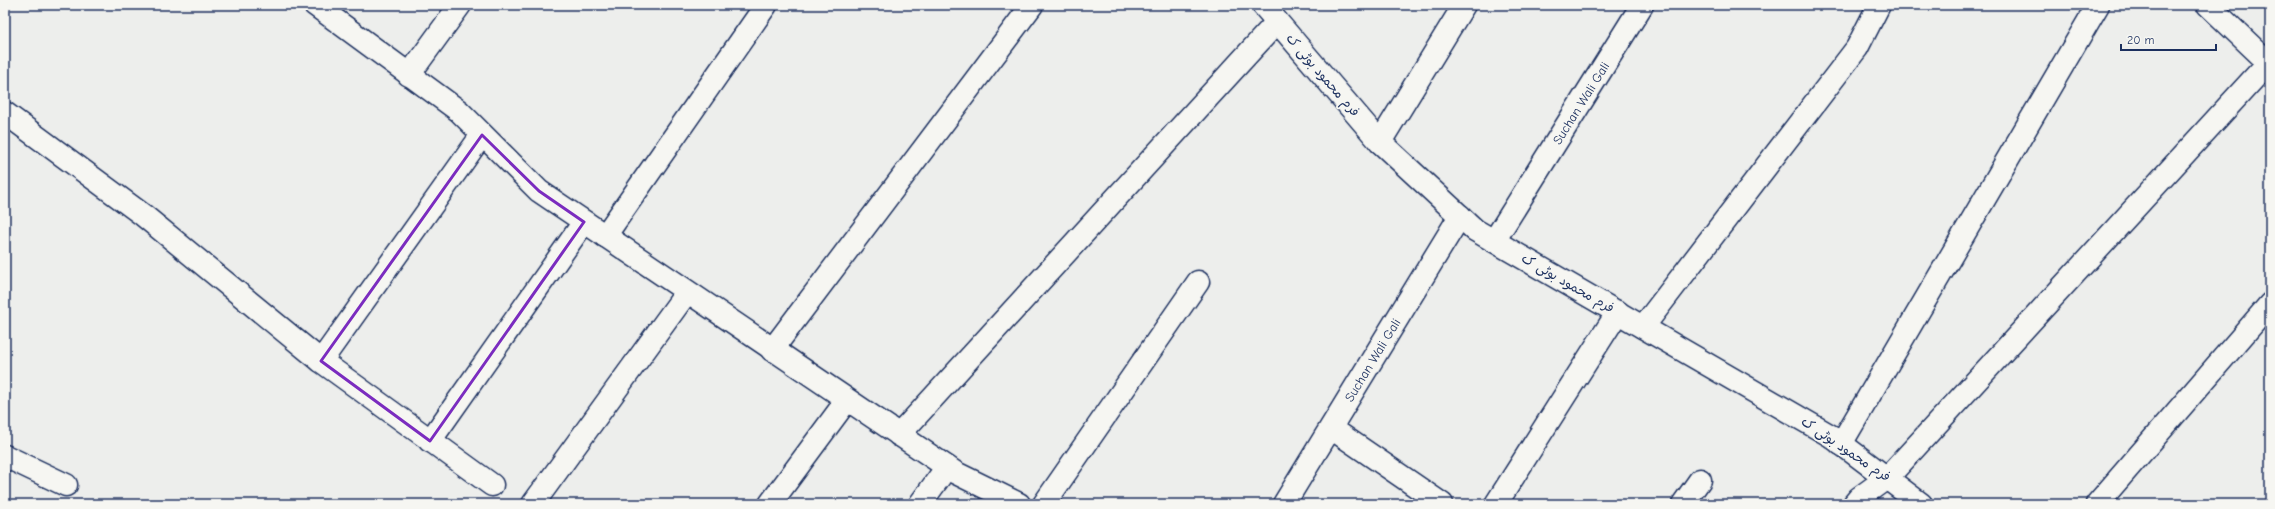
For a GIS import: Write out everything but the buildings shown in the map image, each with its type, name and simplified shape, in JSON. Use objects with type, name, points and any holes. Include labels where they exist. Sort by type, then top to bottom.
[{"type":"street","points":[[315,5],[459,111],[539,190],[584,222],[947,467],[1018,504]]},
{"type":"street","points":[[410,75],[460,5]]},
{"type":"street","points":[[605,236],[766,5]]},
{"type":"street","points":[[772,350],[1032,5]]},
{"type":"street","name":"فرم محمود بوٹی ک","points":[[1262,5],[1380,142],[1475,230],[1831,436],[1888,477],[1921,504]]},
{"type":"street","points":[[1380,142],[1464,5]]},
{"type":"street","name":"Suchan Wali Gali","points":[[1494,241],[1642,5]]},
{"type":"street","points":[[1643,327],[1857,48],[1879,5]]},
{"type":"street","points":[[1841,444],[2098,5]]},
{"type":"street","points":[[1854,504],[1859,498],[1888,477],[2269,64],[2208,5]]},
{"type":"street","points":[[899,435],[1277,22]]},
{"type":"street","points":[[5,113],[143,214],[321,361],[492,485]]},
{"type":"street","points":[[321,361],[482,135]]},
{"type":"street","name":"Suchan Wali Gali","points":[[1284,504],[1460,216]]},
{"type":"street","points":[[430,441],[584,222]]},
{"type":"street","points":[[1044,504],[1198,282]]},
{"type":"street","points":[[533,504],[687,292]]},
{"type":"street","points":[[2097,504],[2270,304]]},
{"type":"street","points":[[1496,504],[1618,312]]},
{"type":"street","points":[[770,504],[847,400]]},
{"type":"street","points":[[1331,428],[1442,504]]},
{"type":"street","points":[[5,456],[66,484]]},
{"type":"street","points":[[920,504],[947,467]]},
{"type":"street","points":[[1683,504],[1700,480]]},
{"type":"highlighted area","points":[[482,135],[539,191],[584,222],[430,441],[321,361]]}]
